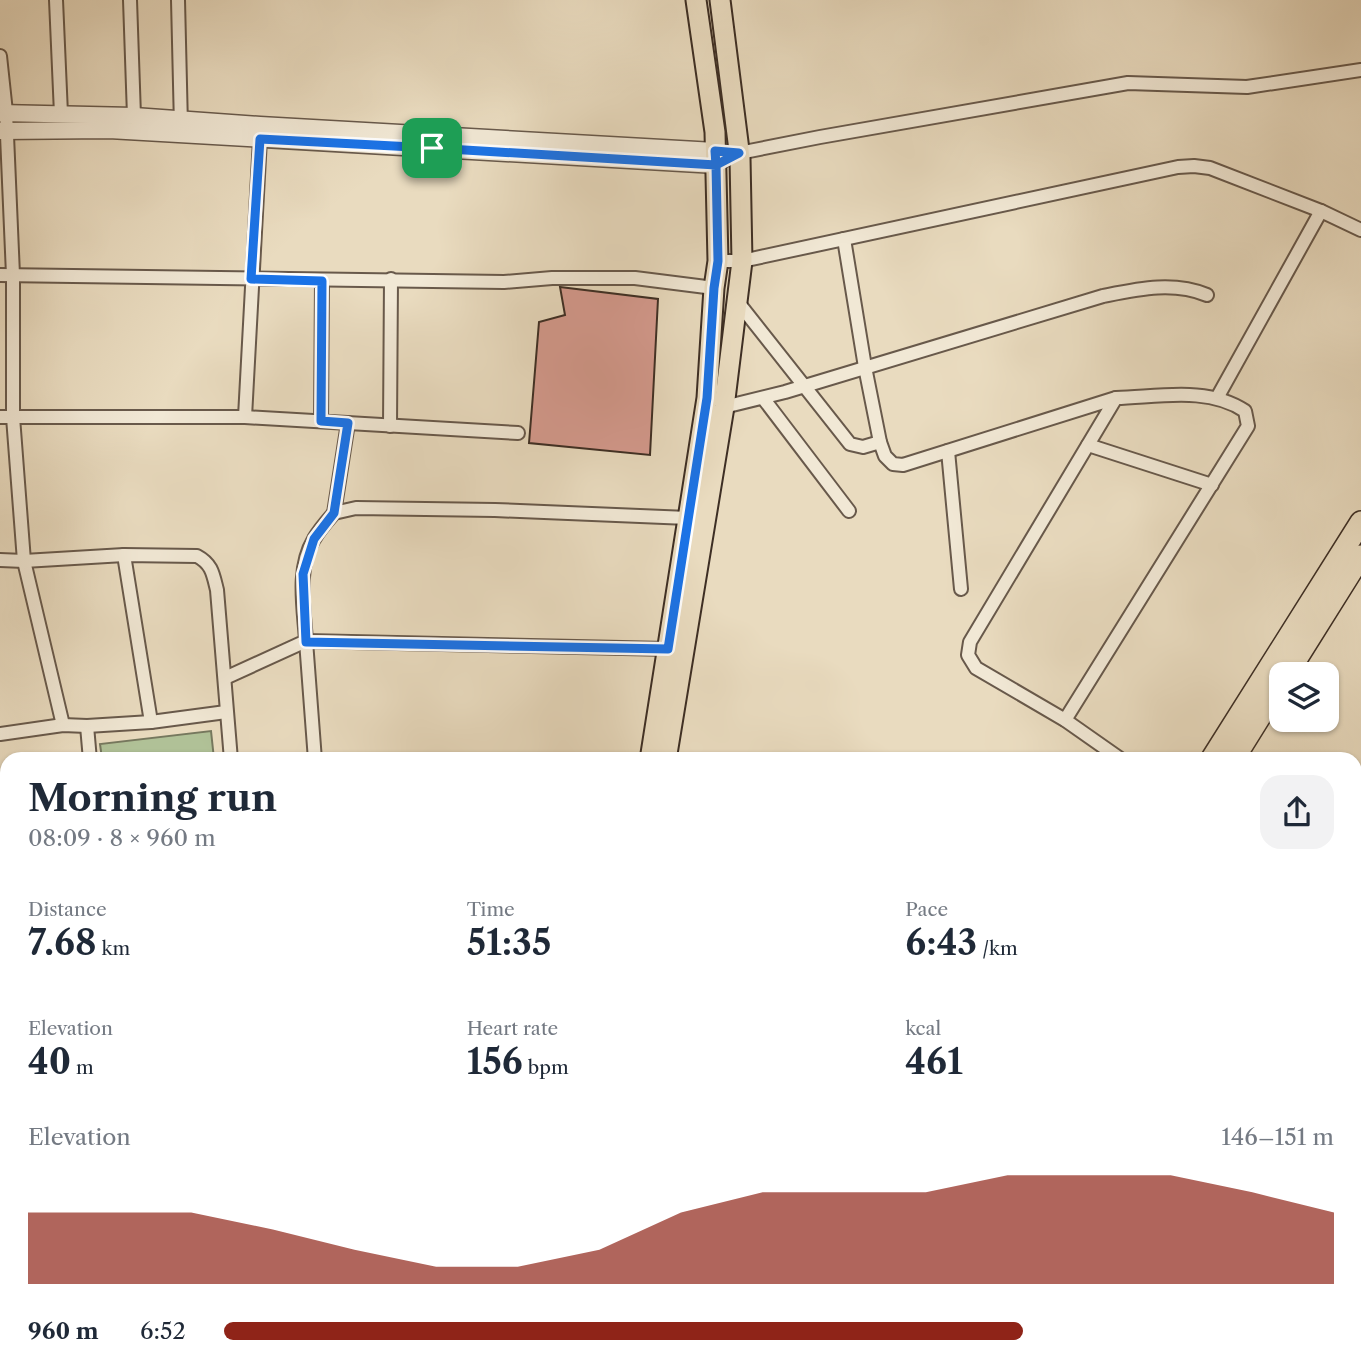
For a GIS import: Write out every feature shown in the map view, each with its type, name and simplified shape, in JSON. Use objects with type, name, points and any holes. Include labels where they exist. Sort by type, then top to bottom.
[{"type":"highway","points":[[1225,752],[1361,522]]},
{"type":"highway","points":[[1294,662],[1361,555]]},
{"type":"highway","points":[[1226,752],[1269,698]]},
{"type":"main road","points":[[651,752],[707,398],[718,261],[716,158],[696,0]]},
{"type":"main road","points":[[667,752],[724,407],[742,261],[739,153],[720,0]]},
{"type":"street","points":[[55,0],[61,114]]},
{"type":"street","points":[[130,0],[134,116]]},
{"type":"street","points":[[178,0],[181,126]]},
{"type":"street","points":[[0,56],[7,417],[24,561],[63,725]]},
{"type":"street","points":[[3,112],[134,116],[260,139],[716,158],[1128,83],[1247,87],[1361,70]]},
{"type":"street","points":[[3,131],[260,125],[716,158]]},
{"type":"street","points":[[245,417],[260,139]]},
{"type":"street","points":[[718,261],[742,261],[1186,166],[1210,168],[1321,211],[1361,230]]},
{"type":"street","points":[[1217,398],[1321,211]]},
{"type":"street","points":[[844,239],[880,442],[885,456],[893,464],[903,465],[1116,398],[1206,395],[1245,411],[1248,426],[1065,720]]},
{"type":"street","points":[[6,275],[504,282],[552,278],[635,278],[714,288]]},
{"type":"street","points":[[390,426],[391,279]]},
{"type":"street","points":[[321,421],[322,281]]},
{"type":"street","points":[[724,407],[805,386],[1103,296],[1166,287],[1190,288],[1207,295]]},
{"type":"street","points":[[737,301],[850,444],[863,447],[880,442]]},
{"type":"street","points":[[763,398],[849,511]]},
{"type":"street","points":[[1111,752],[1065,720],[976,668],[968,655],[970,642],[1116,398]]},
{"type":"street","points":[[7,417],[245,417],[517,433]]},
{"type":"street","points":[[314,752],[303,574],[314,539],[334,513],[348,423]]},
{"type":"street","points":[[1088,445],[1212,485]]},
{"type":"street","points":[[948,451],[961,589]]},
{"type":"street","points":[[334,513],[356,508],[495,510],[688,518]]},
{"type":"street","points":[[124,555],[151,722]]},
{"type":"street","points":[[0,560],[124,555],[197,556],[206,561],[212,568],[217,590],[230,752]]},
{"type":"street","points":[[225,678],[306,642],[668,649]]},
{"type":"street","points":[[0,734],[63,725],[151,722],[226,712]]},
{"type":"street","points":[[87,726],[89,752]]},
{"type":"green space","points":[[211,731],[213,752],[101,752],[100,744]]},
{"type":"building","points":[[560,287],[658,299],[650,455],[529,443],[539,322],[565,315]]},
{"type":"route","points":[[432,148],[260,139],[251,279],[322,281],[321,421],[348,423],[334,513],[314,539],[303,574],[306,642],[668,649],[707,398],[718,261],[716,165],[739,153],[715,151],[716,165],[432,148]]}]
